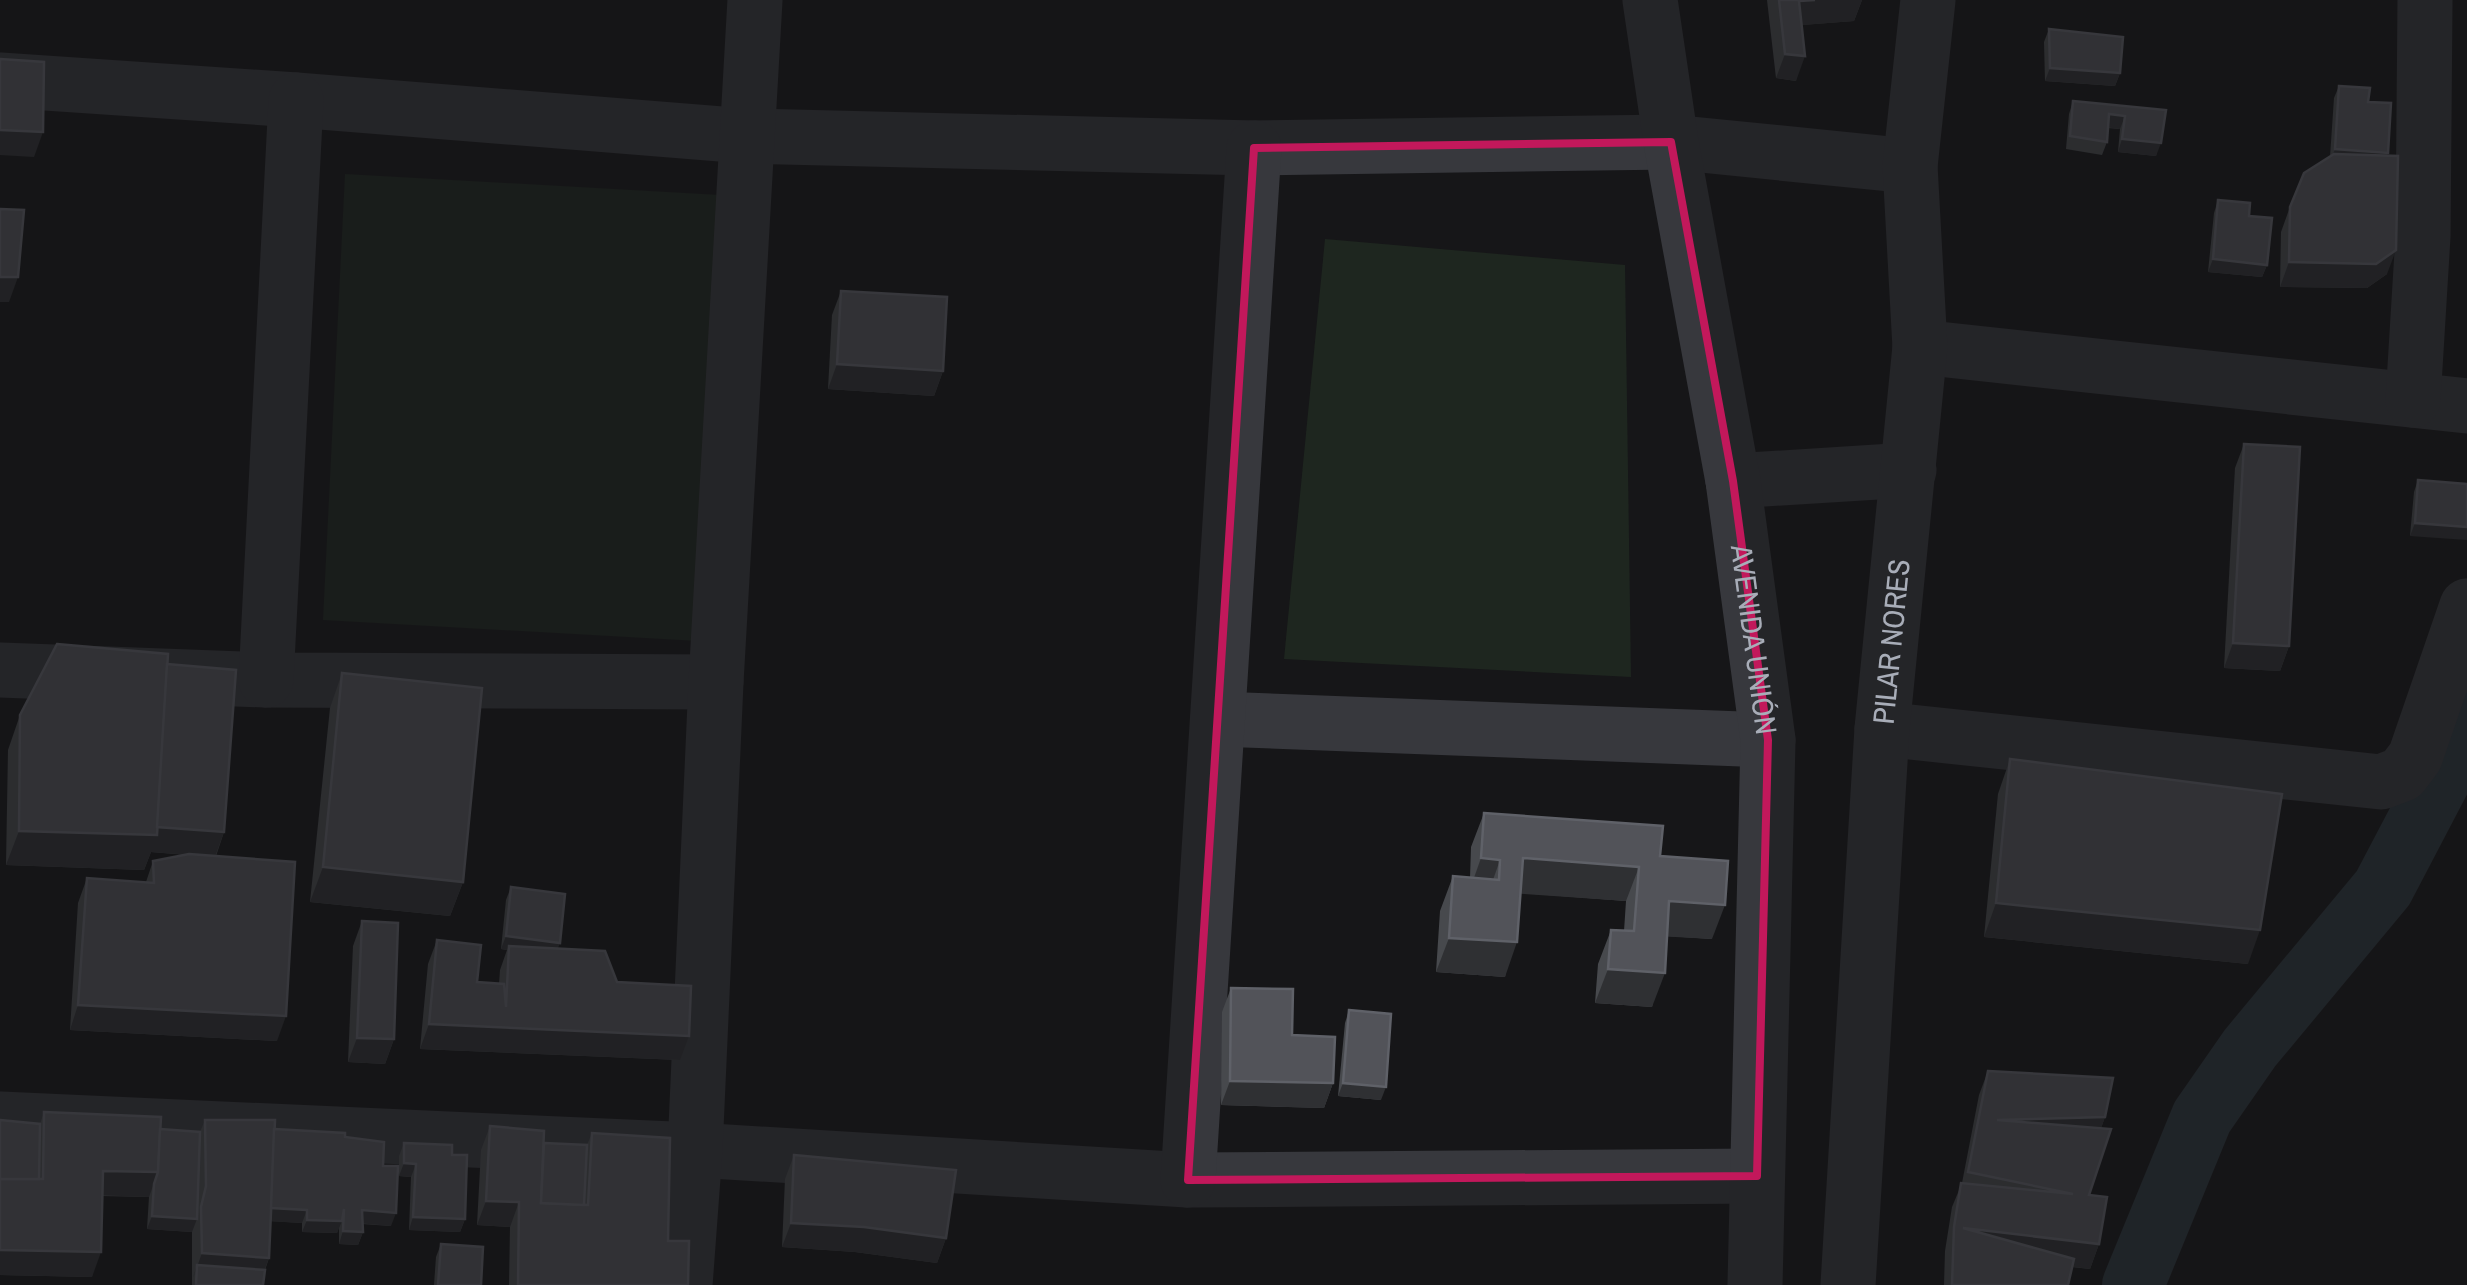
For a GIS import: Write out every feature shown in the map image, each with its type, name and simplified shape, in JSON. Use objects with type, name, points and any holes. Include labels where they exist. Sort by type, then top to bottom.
[{"type":"street","points":[[685,1285],[756,0]]},
{"type":"street","name":"AVENIDA UNIÓN","points":[[1650,0],[1671,142],[1733,481],[1768,740],[1755,1285]]},
{"type":"street","name":"PILAR NORES","points":[[1848,1285],[1882,729],[1920,347],[1910,166],[1928,0]]},
{"type":"street","points":[[2413,400],[2423,236],[2425,0]]},
{"type":"street","points":[[0,80],[746,136],[1254,148],[1671,142],[1910,166]]},
{"type":"street","points":[[266,680],[296,100]]},
{"type":"street","points":[[1188,1180],[1254,148]]},
{"type":"street","points":[[1920,347],[2467,406]]},
{"type":"street","points":[[1733,481],[1908,470]]},
{"type":"street","points":[[1882,729],[2382,782],[2402,774],[2414,756],[2467,606]]},
{"type":"street","points":[[0,670],[266,680],[716,682]]},
{"type":"street","points":[[1218,719],[1768,740]]},
{"type":"street","points":[[0,1120],[695,1150],[1188,1180],[1757,1176]]},
{"type":"highlighted area","points":[[1671,142],[1733,481],[1768,740],[1757,1176],[1188,1180],[1254,148]]},
{"type":"shaded area","points":[[345,174],[738,196],[716,642],[323,620]]},
{"type":"shaded area","points":[[1325,239],[1625,265],[1631,677],[1284,659]]},
{"type":"building","points":[[1779,0],[1815,0],[1799,1],[1805,56],[1785,54]]},
{"type":"building","points":[[2049,29],[2123,37],[2120,73],[2050,68]]},
{"type":"building","points":[[0,59],[44,62],[43,132],[0,130]]},
{"type":"building","points":[[2339,86],[2370,88],[2368,102],[2391,103],[2388,153],[2335,149]]},
{"type":"building","points":[[2073,101],[2166,110],[2161,143],[2122,139],[2125,116],[2109,114],[2107,142],[2070,136]]},
{"type":"building","points":[[2334,154],[2398,156],[2396,250],[2376,264],[2289,262],[2290,207],[2304,173]]},
{"type":"building","points":[[2218,200],[2250,203],[2249,216],[2272,218],[2267,265],[2213,259]]},
{"type":"building","points":[[0,209],[24,210],[18,277],[0,277]]},
{"type":"building","points":[[841,291],[947,297],[943,371],[837,364]]},
{"type":"building","points":[[2244,444],[2300,447],[2289,646],[2233,643]]},
{"type":"building","points":[[2418,480],[2467,484],[2467,527],[2415,523]]},
{"type":"building","points":[[57,644],[168,654],[157,835],[19,831],[20,715]]},
{"type":"building","points":[[167,664],[236,670],[224,832],[157,827]]},
{"type":"building","points":[[342,673],[482,688],[463,882],[323,867]]},
{"type":"building","points":[[2010,759],[2282,794],[2260,930],[1996,903]]},
{"type":"building","points":[[1484,813],[1663,826],[1660,856],[1728,861],[1725,905],[1669,901],[1665,973],[1608,969],[1611,930],[1634,931],[1639,867],[1523,858],[1517,942],[1449,938],[1453,876],[1499,880],[1500,860],[1481,858]]},
{"type":"building","points":[[189,854],[295,862],[286,1016],[78,1005],[87,878],[154,883],[153,861]]},
{"type":"building","points":[[511,887],[565,894],[560,943],[506,936]]},
{"type":"building","points":[[362,921],[398,923],[394,1039],[357,1038]]},
{"type":"building","points":[[437,940],[481,945],[477,982],[504,984],[506,1007],[509,946],[605,951],[617,982],[691,986],[689,1036],[429,1024]]},
{"type":"building","points":[[1231,988],[1293,989],[1292,1035],[1335,1037],[1333,1083],[1230,1081]]},
{"type":"building","points":[[1349,1010],[1391,1014],[1386,1087],[1343,1083]]},
{"type":"building","points":[[1988,1071],[2113,1078],[2105,1117],[1997,1120],[2111,1129],[2089,1195],[2107,1197],[2099,1244],[1963,1228],[2074,1259],[2068,1285],[1952,1285],[1954,1227],[1961,1183],[2073,1194],[1968,1172]]},
{"type":"building","points":[[44,1112],[161,1117],[158,1172],[103,1171],[101,1252],[0,1250],[0,1179],[43,1179]]},
{"type":"building","points":[[0,1120],[40,1124],[39,1179],[0,1179]]},
{"type":"building","points":[[205,1120],[275,1120],[269,1258],[202,1253]]},
{"type":"building","points":[[490,1126],[544,1131],[541,1203],[588,1205],[592,1133],[670,1138],[668,1241],[689,1241],[688,1285],[518,1285],[519,1202],[486,1201]]},
{"type":"building","points":[[160,1129],[200,1132],[197,1219],[152,1216]]},
{"type":"building","points":[[274,1129],[345,1133],[345,1137],[384,1142],[383,1166],[398,1166],[396,1213],[362,1210],[363,1232],[343,1231],[344,1209],[342,1221],[307,1220],[307,1210],[271,1208]]},
{"type":"building","points":[[404,1143],[452,1145],[452,1155],[467,1155],[465,1219],[413,1217],[416,1164],[404,1163]]},
{"type":"building","points":[[544,1143],[587,1145],[584,1205],[541,1203]]},
{"type":"building","points":[[794,1155],[956,1170],[946,1238],[864,1227],[791,1223]]},
{"type":"building","points":[[441,1244],[483,1247],[481,1285],[438,1285]]},
{"type":"building","points":[[197,1265],[265,1270],[263,1285],[196,1285]]},
{"type":"waterway","points":[[2133,1285],[2202,1117],[2250,1048],[2383,888],[2467,722]]}]
